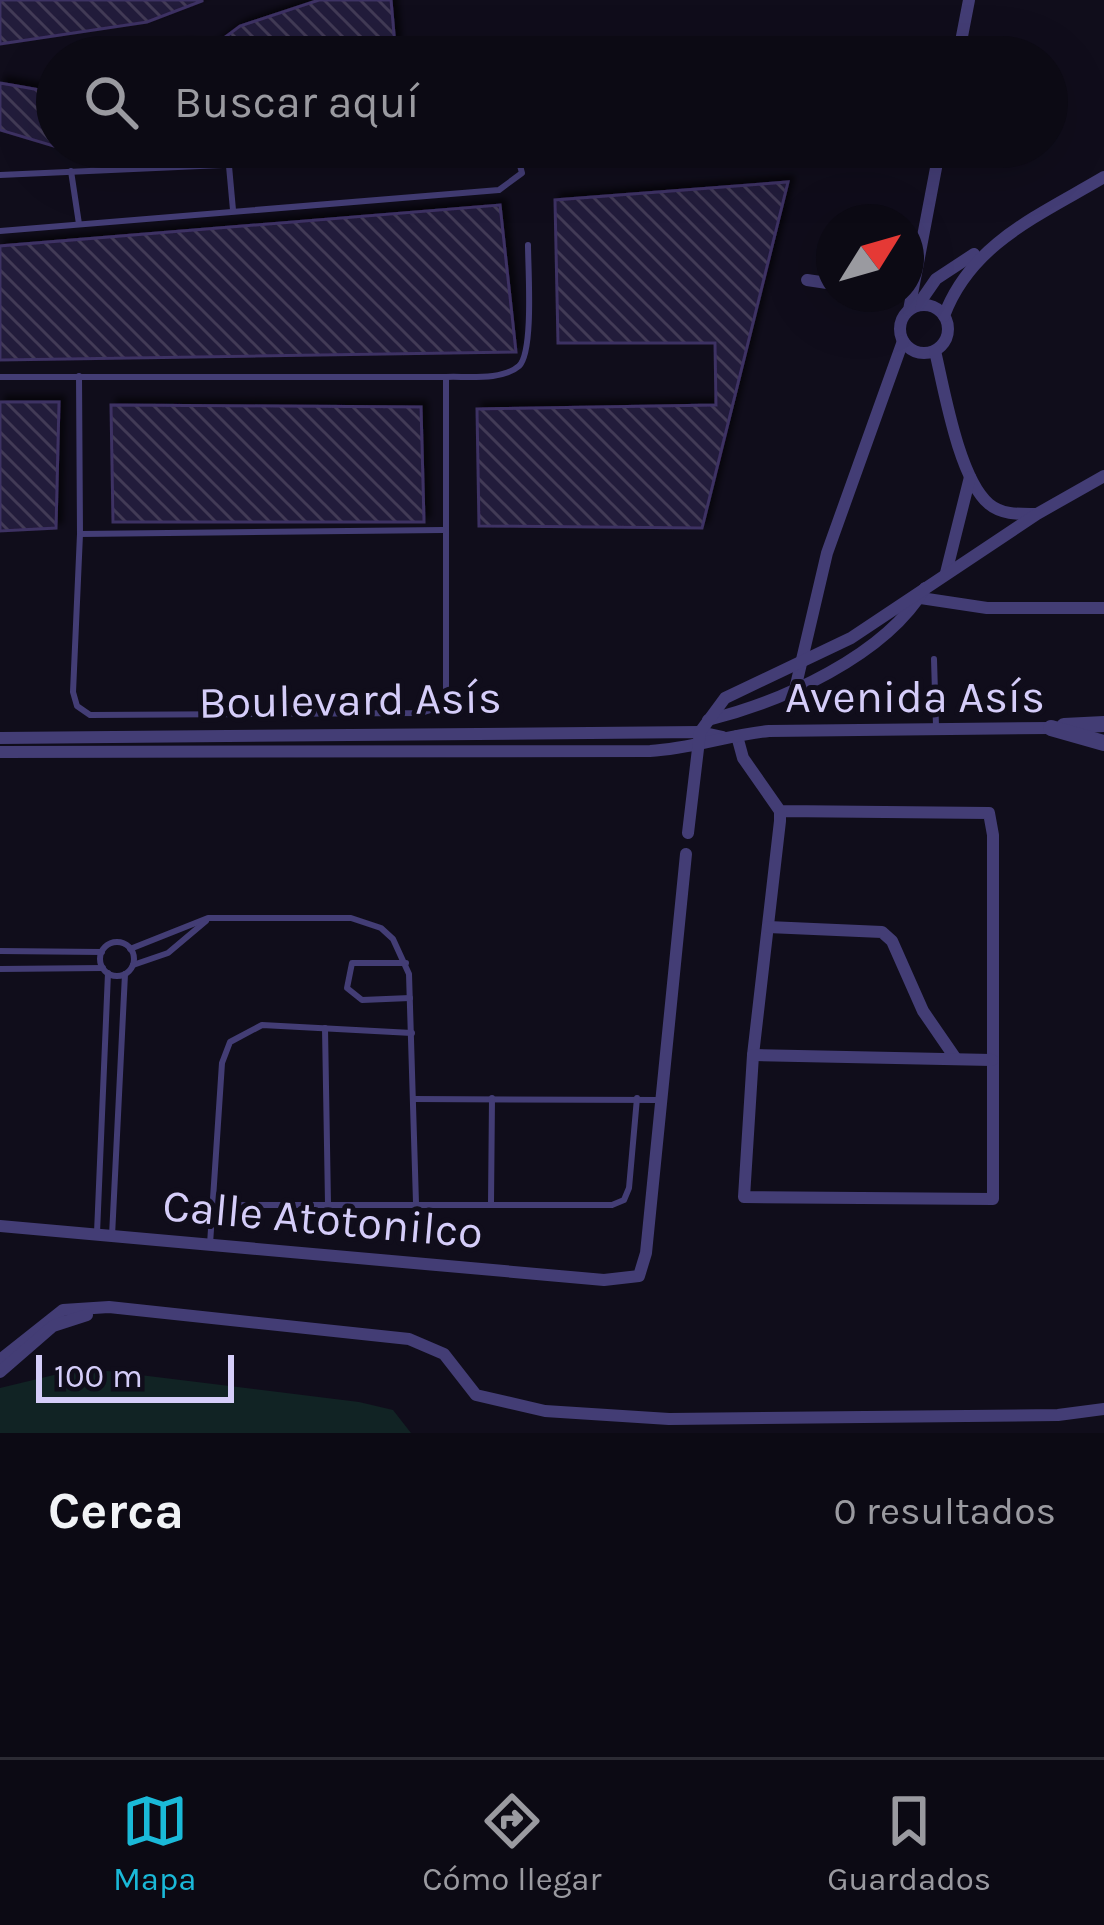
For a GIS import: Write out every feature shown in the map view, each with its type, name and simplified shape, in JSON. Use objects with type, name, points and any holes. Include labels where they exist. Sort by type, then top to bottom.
[{"type":"street","points":[[962,36],[969,0]]},
{"type":"street","points":[[924,229],[936,168]]},
{"type":"street","points":[[924,289],[1104,177]]},
{"type":"street","points":[[903,341],[917,352],[935,350],[947,335],[944,316],[959,278],[991,244]]},
{"type":"street","points":[[806,280],[816,281]]},
{"type":"street","points":[[924,307],[944,316]]},
{"type":"street","points":[[796,685],[826,553],[903,341],[900,324],[905,312]]},
{"type":"street","points":[[935,350],[970,476],[1000,511],[1037,514]]},
{"type":"street","points":[[945,575],[970,476]]},
{"type":"street","points":[[688,833],[704,726],[731,694],[851,638],[1037,514],[1104,476]]},
{"type":"street","points":[[918,594],[987,608],[1104,608]]},
{"type":"street","points":[[704,726],[858,651],[918,594]]},
{"type":"street","points":[[1051,728],[1104,724]]},
{"type":"street","name":"Avenida Asís","points":[[704,726],[730,736]]},
{"type":"street","name":"Boulevard Asís","points":[[0,752],[704,726]]},
{"type":"street","name":"Avenida Asís","points":[[698,749],[730,736],[1051,728],[1104,743]]},
{"type":"street","points":[[560,733],[561,752]]},
{"type":"street","points":[[452,734],[453,752]]},
{"type":"street","points":[[730,736],[780,811],[753,1055],[744,1197],[993,1198],[993,835],[988,813],[780,811]]},
{"type":"street","name":"Boulevard Asís","points":[[0,738],[453,752],[698,749]]},
{"type":"street","points":[[662,1100],[686,854]]},
{"type":"street","points":[[768,927],[882,932],[892,941],[923,1011],[956,1059]]},
{"type":"street","points":[[753,1055],[992,1060]]},
{"type":"street","name":"Calle Atotonilco","points":[[0,1226],[604,1280],[639,1276],[662,1100]]},
{"type":"street","points":[[2,1365],[67,1318],[144,1313],[409,1339],[444,1354],[476,1395],[545,1411],[727,1419],[1058,1415],[1104,1409]]},
{"type":"lane","points":[[0,176],[165,168]]},
{"type":"lane","points":[[229,168],[233,210]]},
{"type":"lane","points":[[0,231],[499,190],[522,173],[521,168]]},
{"type":"lane","points":[[70,171],[79,224]]},
{"type":"lane","points":[[0,377],[508,372],[524,359],[528,245]]},
{"type":"lane","points":[[79,376],[80,534],[73,692],[84,713],[421,713],[441,707],[446,694],[446,376]]},
{"type":"lane","points":[[80,534],[443,530]]},
{"type":"lane","points":[[934,659],[936,730]]},
{"type":"lane","points":[[112,1236],[125,974],[133,965],[168,953],[208,918]]},
{"type":"lane","points":[[0,951],[102,952],[115,943],[130,949],[208,918],[367,921],[392,939],[406,963],[416,1203]]},
{"type":"lane","points":[[130,949],[133,965]]},
{"type":"lane","points":[[97,1234],[102,952]]},
{"type":"lane","points":[[406,963],[352,964],[347,988],[362,1000],[410,998]]},
{"type":"lane","points":[[0,969],[125,974]]},
{"type":"lane","points":[[210,1244],[223,1063],[230,1042],[262,1025],[412,1033]]},
{"type":"lane","points":[[325,1028],[328,1204]]},
{"type":"lane","points":[[103,1072],[118,1073]]},
{"type":"lane","points":[[491,1204],[492,1098]]},
{"type":"lane","points":[[214,1205],[619,1203],[629,1188],[637,1098]]},
{"type":"lane","points":[[413,1099],[662,1100]]},
{"type":"shaded area","points":[[83,1368],[359,1402],[393,1410],[411,1433],[0,1433],[0,1388]]},
{"type":"building","points":[[0,0],[202,0],[147,22],[0,44]]},
{"type":"building","points":[[319,0],[391,0],[394,36],[227,36],[240,26]]},
{"type":"building","points":[[0,83],[36,89],[36,141],[0,130]]},
{"type":"building","points":[[788,182],[702,528],[479,526],[477,409],[716,405],[715,343],[558,343],[555,200]]},
{"type":"building","points":[[500,205],[516,352],[0,360],[0,246]]},
{"type":"building","points":[[0,402],[59,402],[56,528],[0,531]]},
{"type":"building","points":[[111,405],[421,407],[424,522],[113,522]]}]
